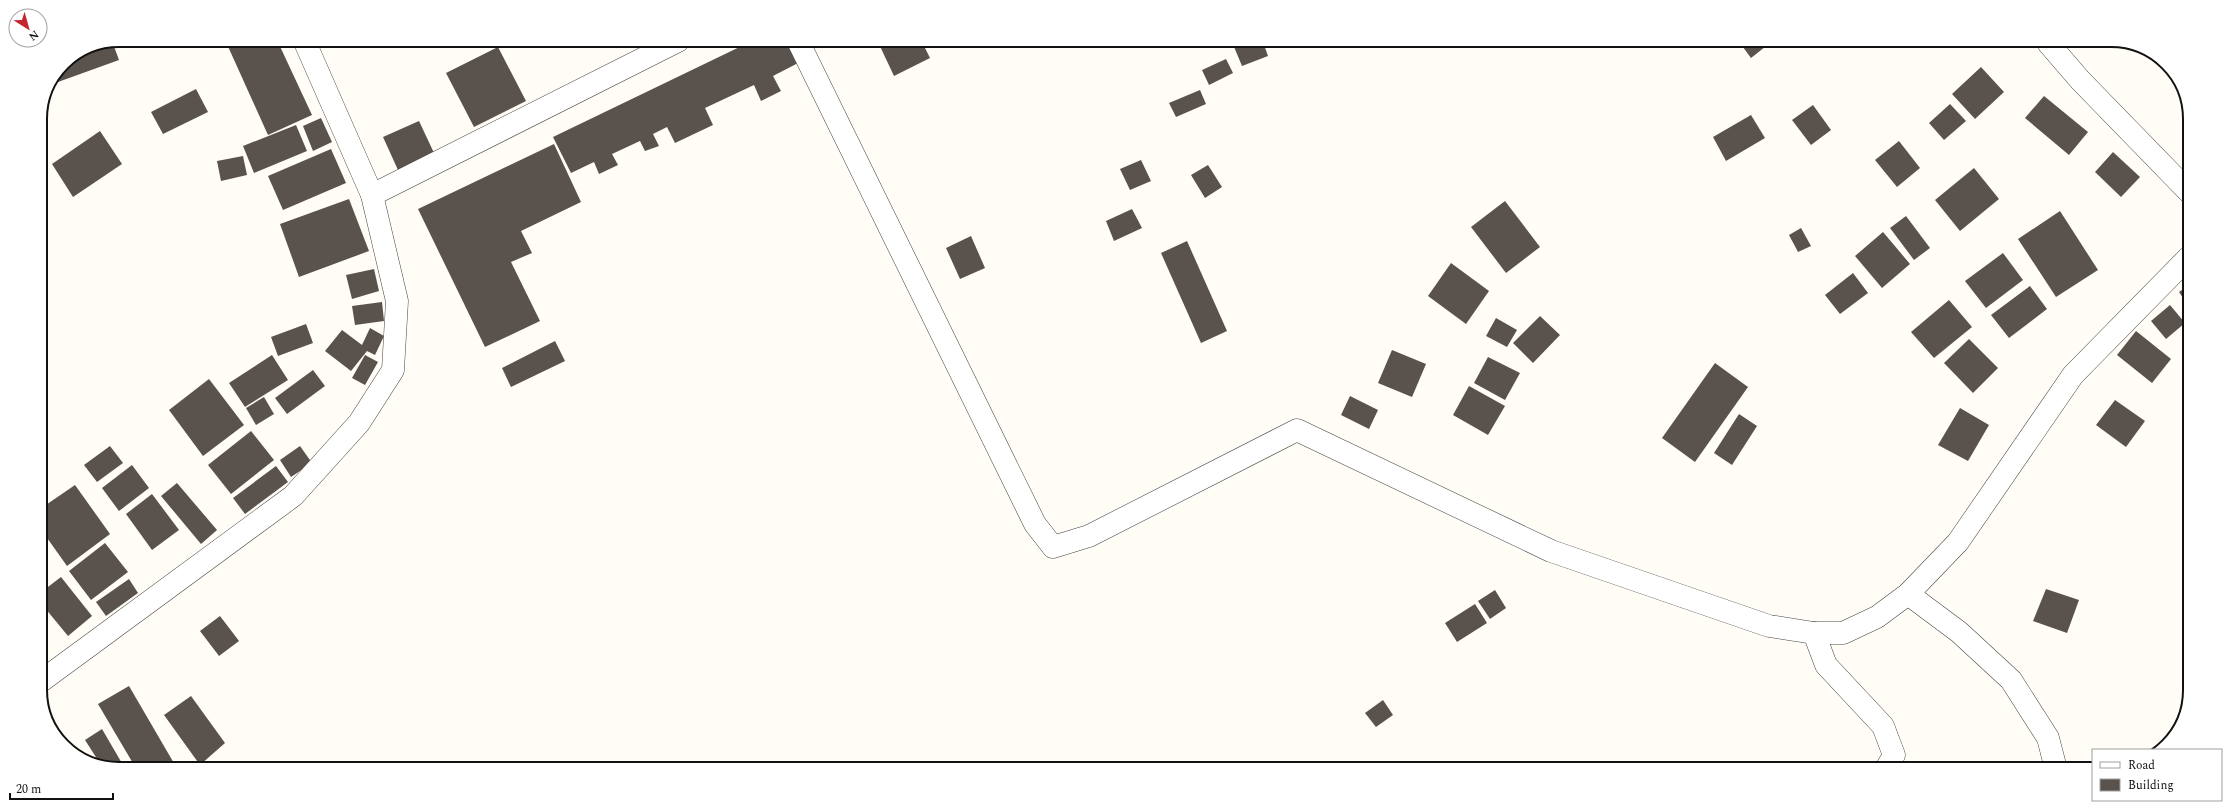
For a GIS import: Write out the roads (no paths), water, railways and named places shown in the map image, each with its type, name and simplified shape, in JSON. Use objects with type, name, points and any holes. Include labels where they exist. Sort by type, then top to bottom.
[{"type":"street","points":[[47,677],[293,496],[359,423],[393,370],[397,301],[372,195],[307,47]]},
{"type":"street","points":[[372,195],[666,47]]},
{"type":"street","points":[[801,47],[1035,524],[1053,547],[1089,536],[1297,430],[1551,551],[1769,626],[1814,633],[1843,633],[1877,617],[1908,594],[1958,542],[2073,375],[2183,263]]},
{"type":"street","points":[[2052,47],[2080,80],[2183,186]]},
{"type":"street","points":[[1908,594],[1959,632],[2011,680],[2048,738],[2054,762]]},
{"type":"street","points":[[1814,633],[1826,665],[1883,726],[1894,755],[1890,762]]}]
